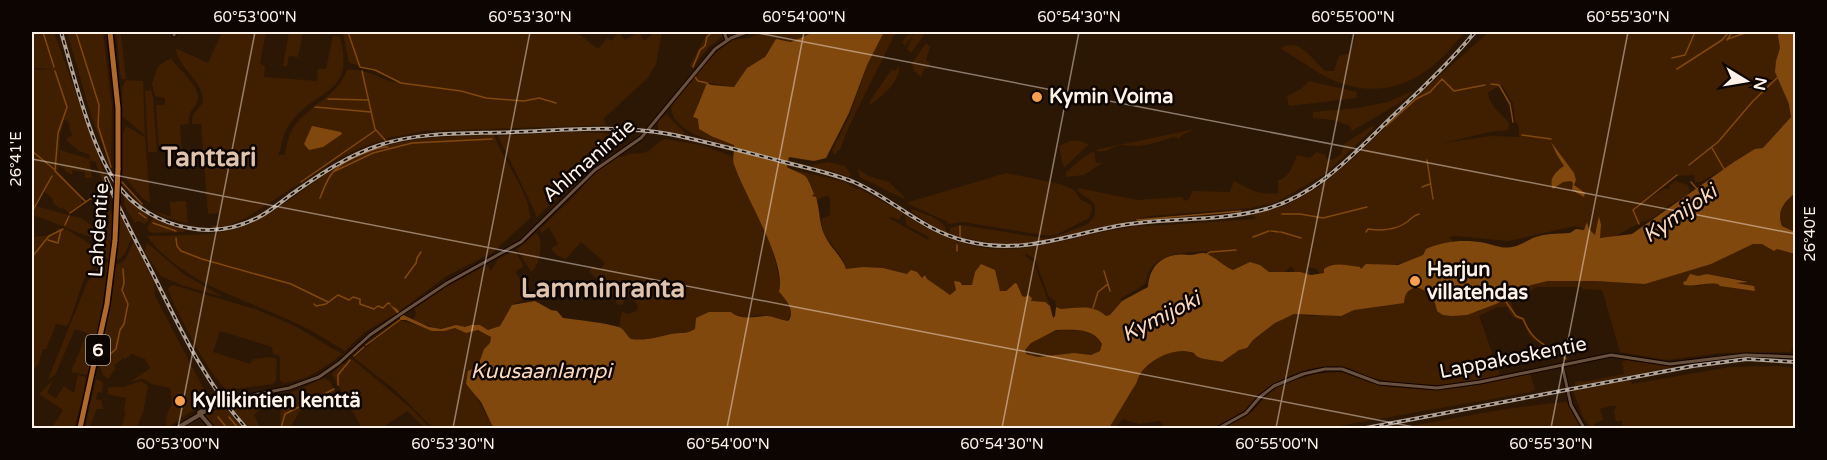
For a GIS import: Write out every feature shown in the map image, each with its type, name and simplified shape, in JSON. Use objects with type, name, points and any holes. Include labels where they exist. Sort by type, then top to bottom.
[{"type":"highway","name":"Lahdentie","points":[[80,429],[98,350],[115,240],[118,108],[110,32]]},
{"type":"main road","points":[[177,429],[199,414],[212,429]]},
{"type":"street","points":[[724,32],[727,40]]},
{"type":"street","name":"Ahlmanintie","points":[[199,414],[248,395],[289,388],[322,375],[397,316],[447,283],[526,238],[590,174],[641,138],[712,52],[727,40],[747,32]]},
{"type":"street","name":"Lappakoskentie","points":[[1219,429],[1246,413],[1264,393],[1274,386],[1315,371],[1341,369],[1379,383],[1437,388],[1480,382],[1611,355],[1670,364],[1734,356],[1796,357]]},
{"type":"street","points":[[1562,365],[1571,405],[1584,429]]},
{"type":"shaded area","points":[[32,32],[54,32],[112,195],[105,196],[104,185],[95,161],[90,161],[89,154],[79,151],[67,141],[67,138],[72,136],[68,121],[64,120],[60,135],[58,171],[83,199],[81,201],[83,203],[69,213],[53,203],[53,199],[44,191],[36,206],[69,215],[67,217],[82,219],[91,225],[100,238],[84,235],[32,215],[32,70],[51,69],[32,68]]},
{"type":"shaded area","points":[[67,32],[103,32],[112,107],[111,168],[91,115]]},
{"type":"shaded area","points":[[116,32],[120,32],[121,36],[126,79],[121,79]]},
{"type":"shaded area","points":[[222,32],[266,32],[260,63],[265,67],[264,77],[317,81],[318,69],[326,69],[333,36],[340,37],[343,56],[342,71],[338,81],[299,113],[289,125],[278,155],[285,155],[292,129],[338,86],[347,70],[367,72],[398,83],[375,69],[349,63],[343,32],[576,32],[598,49],[607,38],[612,41],[618,32],[625,40],[639,32],[644,41],[652,35],[650,32],[662,32],[656,64],[648,78],[604,118],[606,125],[426,131],[391,137],[339,158],[246,218],[221,228],[209,226],[219,225],[219,213],[208,214],[201,124],[192,124],[193,115],[203,102],[201,90],[180,60],[175,48],[208,63]]},
{"type":"shaded area","points":[[289,32],[303,32],[298,57],[289,56],[287,66],[283,66]]},
{"type":"shaded area","points":[[708,32],[722,32],[723,36],[709,47],[692,68],[690,65]]},
{"type":"shaded area","points":[[777,32],[814,32],[791,42],[781,39],[768,50],[765,57],[747,68],[734,87],[709,83],[700,98],[693,118],[698,119],[699,129],[717,139],[733,144],[735,148],[696,135],[679,124],[673,116],[671,107],[700,69],[719,50],[732,40],[749,38],[761,33],[768,35]]},
{"type":"shaded area","points":[[884,32],[896,32],[840,149],[834,155],[832,150],[850,115],[867,65]]},
{"type":"shaded area","points":[[915,32],[926,32],[911,53],[907,49],[912,37],[906,45],[902,43],[906,36],[912,33],[913,36]]},
{"type":"shaded area","points":[[1354,32],[1464,32],[1452,48],[1424,73],[1392,87],[1374,89],[1355,87],[1335,81],[1280,48],[1294,45],[1305,51],[1326,71],[1334,71],[1339,56],[1350,53],[1356,36]]},
{"type":"shaded area","points":[[1489,32],[1782,32],[1794,114],[1771,147],[1632,234],[1682,199],[1651,219],[1609,238],[1599,237],[1601,229],[1599,216],[1595,235],[1589,229],[1588,222],[1584,229],[1575,226],[1509,241],[1456,236],[1449,237],[1453,241],[1426,249],[1423,255],[1403,262],[1384,266],[1370,264],[1362,269],[1341,268],[1320,274],[1317,269],[1308,267],[1309,274],[1294,272],[1291,266],[1285,272],[1269,272],[1260,265],[1250,262],[1233,270],[1205,254],[1208,251],[1168,256],[1153,266],[1145,284],[1120,299],[1122,301],[1110,315],[1106,316],[1093,308],[1061,309],[1056,307],[1055,301],[1049,297],[1035,259],[1025,253],[1034,263],[1050,306],[1021,296],[1017,284],[1002,292],[998,288],[997,280],[975,272],[973,285],[955,284],[956,290],[950,295],[927,280],[925,275],[922,278],[917,272],[907,274],[883,268],[863,267],[848,270],[823,233],[821,219],[830,215],[830,197],[825,196],[817,200],[812,195],[812,189],[791,169],[845,182],[860,189],[903,213],[899,220],[889,218],[928,240],[929,237],[906,225],[905,215],[936,233],[964,243],[989,248],[1014,249],[1130,227],[1254,219],[1256,218],[1251,214],[1285,206],[1319,187],[1357,155],[1422,91]],"holes":[[[1502,85],[1513,103],[1519,137],[1492,136],[1443,143],[1508,130],[1509,123],[1493,105],[1488,92]],[[1718,172],[1687,196],[1690,190],[1688,185],[1675,181],[1669,189],[1664,189],[1647,200],[1676,176],[1694,175],[1695,182],[1700,182]]]},
{"type":"shaded area","points":[[926,43],[930,47],[926,60],[930,64],[924,69],[921,77],[914,71],[912,63]]},
{"type":"shaded area","points":[[171,58],[191,82],[198,98],[191,111],[189,124],[180,125],[182,154],[168,155],[167,149],[159,150],[156,105],[165,105],[165,98],[155,96],[152,84],[158,66]]},
{"type":"shaded area","points":[[899,66],[894,83],[869,105],[889,73],[892,70],[895,71]]},
{"type":"shaded area","points":[[126,80],[143,81],[145,135],[123,117],[122,88]]},
{"type":"shaded area","points":[[1309,81],[1357,92],[1356,98],[1289,106],[1287,96],[1301,89]]},
{"type":"shaded area","points":[[151,90],[157,152],[148,152],[145,91]]},
{"type":"shaded area","points":[[1415,90],[1401,102],[1352,131],[1350,126],[1333,120],[1313,118],[1313,112],[1358,108],[1388,102]]},
{"type":"shaded area","points":[[666,114],[684,132],[684,135],[658,130],[658,122]]},
{"type":"shaded area","points":[[126,126],[145,137],[150,203],[142,198],[123,175],[123,133]]},
{"type":"shaded area","points":[[1372,126],[1374,128],[1325,174],[1277,202],[1251,208],[1150,216],[1038,243],[1013,245],[950,235],[950,228],[961,225],[1049,239],[1088,224],[1095,215],[1095,205],[1078,191],[1078,188],[1137,200],[1182,197],[1185,201],[1189,199],[1193,191],[1230,192],[1234,181],[1260,193],[1278,193],[1278,180],[1288,174],[1297,155],[1310,158],[1317,152],[1325,155],[1328,160],[1334,159],[1341,154],[1344,144]]},
{"type":"shaded area","points":[[1195,129],[1182,135],[1179,139],[1174,137],[1145,145],[1122,145],[1103,151],[1095,150]]},
{"type":"shaded area","points":[[571,132],[617,136],[592,164],[536,218],[498,136]]},
{"type":"shaded area","points":[[494,135],[526,199],[530,218],[493,252],[445,277],[400,311],[365,332],[345,351],[297,323],[208,285],[175,264],[147,236],[223,232],[247,225],[277,209],[333,169],[363,153],[379,148],[427,138]]},
{"type":"shaded area","points":[[665,139],[701,145],[732,156],[770,244],[777,269],[780,294],[784,296],[791,313],[787,321],[761,315],[703,316],[696,318],[695,330],[692,332],[647,339],[631,339],[619,327],[622,311],[627,314],[637,311],[638,305],[628,296],[622,305],[616,304],[617,296],[594,291],[600,282],[589,272],[593,266],[600,270],[605,263],[581,242],[566,259],[558,256],[551,249],[558,244],[549,227],[541,233],[540,229],[595,172],[619,156],[648,151]]},
{"type":"shaded area","points":[[1070,141],[1089,144],[1065,167],[1059,146]]},
{"type":"shaded area","points":[[60,150],[89,159],[92,178],[85,178],[85,172],[73,170],[73,167],[72,175],[59,166]]},
{"type":"shaded area","points":[[1094,151],[1096,163],[1102,163],[1084,175],[1066,177],[1066,172]]},
{"type":"shaded area","points":[[829,162],[845,166],[851,174],[849,177],[814,168],[813,165]]},
{"type":"shaded area","points":[[858,169],[868,176],[889,182],[904,199],[860,177]]},
{"type":"shaded area","points":[[1006,173],[1060,184],[1074,190],[1081,200],[1091,205],[1089,218],[1058,234],[1049,236],[963,222],[949,224],[906,203]]},
{"type":"shaded area","points":[[1795,191],[1795,232],[1782,225],[1780,215],[1783,206]]},
{"type":"shaded area","points":[[124,196],[148,216],[149,220],[144,224],[139,221],[135,223],[125,207]]},
{"type":"shaded area","points":[[186,201],[188,224],[164,217],[155,211],[171,217],[170,202]]},
{"type":"shaded area","points":[[912,209],[943,224],[947,233],[934,227],[911,211]]},
{"type":"shaded area","points":[[108,210],[110,210],[113,222],[110,260],[104,257],[105,238],[96,223],[99,219],[109,224]]},
{"type":"shaded area","points":[[120,212],[132,237],[124,255],[118,260],[117,257]]},
{"type":"shaded area","points":[[153,217],[185,229],[184,232],[152,233],[147,229]]},
{"type":"shaded area","points":[[58,228],[68,230],[99,252],[97,261],[84,279],[69,323],[67,326],[56,324],[46,349],[43,349],[38,365],[32,370],[32,237],[54,235]]},
{"type":"shaded area","points":[[538,234],[540,238],[540,249],[537,265],[531,272],[517,249]]},
{"type":"shaded area","points":[[134,241],[154,283],[155,296],[208,397],[205,402],[167,428],[167,416],[172,405],[170,388],[152,384],[143,379],[130,382],[150,368],[145,359],[132,354],[123,358],[114,366],[116,368],[108,379],[103,375],[100,366],[113,273],[116,265],[125,258]]},
{"type":"shaded area","points":[[147,243],[185,275],[223,297],[181,285],[161,276],[145,252]]},
{"type":"shaded area","points":[[1753,244],[1762,244],[1774,250],[1795,254],[1796,337],[1791,352],[1721,353],[1667,360],[1620,352],[1602,290],[1581,287],[1537,287],[1511,302],[1515,314],[1524,318],[1536,342],[1529,335],[1522,319],[1516,319],[1507,307],[1498,307],[1479,316],[1500,375],[1437,385],[1381,380],[1343,367],[1319,367],[1296,373],[1274,384],[1255,398],[1257,401],[1251,408],[1216,428],[1165,428],[1160,421],[1139,424],[1123,419],[1114,428],[1109,428],[1139,376],[1154,360],[1167,354],[1185,351],[1222,361],[1239,350],[1247,348],[1253,340],[1275,323],[1294,314],[1312,316],[1353,310],[1405,295],[1419,288],[1427,291],[1433,297],[1437,311],[1477,312],[1531,285],[1548,281],[1645,284],[1690,270]],"holes":[[[1707,274],[1749,281],[1749,283],[1736,283],[1754,286],[1706,282],[1700,286],[1689,286],[1686,282],[1690,275]]]},
{"type":"shaded area","points":[[514,251],[523,265],[516,274],[529,281],[530,284],[523,300],[512,305],[500,326],[488,330],[480,325],[465,328],[456,325],[438,329],[413,320],[416,313],[414,309],[446,287],[487,265],[491,271],[498,259]]},
{"type":"shaded area","points":[[102,262],[109,263],[98,333],[88,375],[71,372],[87,333],[75,329],[55,375],[48,379],[87,283]]},
{"type":"shaded area","points":[[173,285],[255,309],[295,326],[342,354],[307,377],[283,383],[280,380],[280,358],[273,354],[272,347],[220,331],[213,352],[250,364],[253,359],[272,357],[277,359],[276,381],[273,384],[226,390],[201,356],[177,311],[168,288]]},
{"type":"shaded area","points":[[398,320],[433,330],[455,328],[466,333],[478,330],[491,337],[478,366],[470,370],[466,385],[496,428],[433,428],[395,390],[354,358]]},
{"type":"shaded area","points":[[1060,330],[1084,331],[1094,335],[1102,344],[1100,351],[1091,355],[1074,353],[1038,357],[1026,354],[1025,350],[1031,343],[1044,335]]},
{"type":"shaded area","points":[[351,358],[411,408],[430,428],[425,428],[407,411],[382,428],[362,428],[332,374],[342,364],[347,364]]},
{"type":"shaded area","points":[[1626,360],[1673,367],[1575,386],[1575,382],[1624,374],[1622,362]]},
{"type":"shaded area","points":[[1730,367],[1795,368],[1795,428],[1621,428],[1623,427],[1622,421],[1616,421],[1614,412],[1616,406],[1610,406],[1600,409],[1603,420],[1594,424],[1595,428],[1591,428],[1583,417],[1573,391],[1631,380],[1632,384]]},
{"type":"shaded area","points":[[1339,372],[1379,385],[1419,389],[1456,388],[1530,373],[1535,390],[1327,428],[1222,428],[1253,411],[1268,394],[1283,383],[1316,374]]},
{"type":"shaded area","points":[[78,375],[88,378],[74,428],[52,428],[63,410],[39,394],[53,380],[47,393],[56,398],[64,386],[74,393]]},
{"type":"shaded area","points":[[324,378],[330,381],[335,392],[300,411],[290,428],[280,428],[281,397]]},
{"type":"shaded area","points":[[96,379],[103,382],[102,393],[98,392],[96,399],[102,401],[103,409],[96,409],[89,428],[85,428]]},
{"type":"shaded area","points":[[141,381],[148,386],[143,413],[136,428],[121,428],[126,412],[124,411],[126,398],[107,394],[108,388],[124,387]]},
{"type":"shaded area","points":[[267,395],[276,400],[276,405],[261,408],[254,415],[260,428],[249,428],[228,403]]},
{"type":"shaded area","points":[[1567,402],[1582,428],[1399,428],[1504,410]]},
{"type":"shaded area","points":[[225,404],[244,428],[215,428],[206,418],[207,413]]},
{"type":"water","points":[[814,32],[884,32],[867,65],[849,113],[826,158],[814,161],[789,157],[787,167],[805,176],[809,181],[814,194],[812,196],[816,197],[823,232],[846,269],[883,268],[907,274],[911,270],[917,272],[922,278],[925,275],[927,279],[950,295],[956,290],[954,281],[962,285],[972,285],[975,272],[981,264],[995,270],[1000,291],[1006,291],[1015,283],[1017,284],[1022,296],[1028,295],[1032,298],[1031,301],[1045,302],[1050,306],[1053,318],[1056,307],[1061,309],[1091,308],[1106,316],[1110,315],[1122,301],[1148,287],[1149,278],[1156,265],[1161,260],[1174,255],[1204,253],[1233,270],[1250,262],[1260,265],[1269,272],[1300,272],[1311,275],[1324,273],[1324,269],[1337,265],[1360,267],[1361,269],[1366,264],[1398,265],[1423,255],[1426,249],[1440,244],[1462,241],[1505,248],[1520,245],[1542,235],[1570,233],[1576,229],[1584,230],[1587,222],[1589,229],[1595,235],[1599,216],[1600,238],[1632,234],[1734,162],[1755,149],[1763,148],[1791,117],[1789,104],[1775,72],[1780,48],[1779,32],[1795,32],[1795,193],[1785,203],[1780,220],[1782,226],[1795,232],[1795,254],[1777,249],[1774,251],[1762,244],[1753,244],[1711,264],[1645,284],[1548,281],[1531,285],[1496,304],[1467,315],[1443,315],[1437,311],[1431,295],[1416,287],[1407,293],[1404,303],[1354,310],[1341,316],[1294,314],[1275,323],[1253,340],[1247,348],[1239,350],[1222,362],[1201,358],[1183,351],[1158,358],[1144,369],[1109,428],[496,428],[492,425],[481,402],[466,384],[468,371],[478,366],[491,337],[478,330],[466,333],[455,328],[432,331],[406,320],[400,320],[390,305],[401,314],[429,327],[441,329],[456,325],[465,327],[480,325],[488,330],[500,326],[512,305],[535,301],[557,311],[563,318],[617,326],[631,339],[647,339],[689,332],[695,329],[696,318],[709,312],[731,312],[744,317],[768,316],[788,321],[791,310],[779,292],[780,279],[777,264],[764,229],[734,164],[734,145],[699,129],[698,119],[693,117],[707,83],[734,87],[747,68],[765,57],[776,39],[791,42]],"holes":[[[1056,330],[1088,332],[1102,344],[1100,351],[1091,355],[1074,353],[1038,357],[1026,354],[1025,350],[1031,343]]]},
{"type":"water","points":[[312,126],[342,134],[323,147],[309,150],[304,144]]},
{"type":"water","points":[[1551,142],[1574,173],[1576,180],[1574,185],[1585,193],[1584,197],[1572,190],[1571,181],[1563,182],[1553,189],[1552,179],[1564,166]]},
{"type":"water","points":[[1690,274],[1698,276],[1707,274],[1749,282],[1736,283],[1754,286],[1755,291],[1718,284],[1684,285],[1683,282]]},
{"type":"waterway","points":[[43,32],[54,67]]},
{"type":"waterway","points":[[76,32],[99,105],[98,126],[111,167]]},
{"type":"waterway","points":[[348,32],[360,67],[375,70],[401,83],[461,91],[486,98],[524,101],[539,98],[556,103]]},
{"type":"waterway","points":[[693,67],[700,50],[705,46],[707,37],[712,32]]},
{"type":"waterway","points":[[1672,58],[1685,55],[1695,32]]},
{"type":"waterway","points":[[1677,69],[1722,40],[1729,32]]},
{"type":"waterway","points":[[1727,40],[1732,32]]},
{"type":"waterway","points":[[1728,39],[1748,32]]},
{"type":"waterway","points":[[55,71],[67,107],[58,133],[55,171],[86,202]]},
{"type":"waterway","points":[[362,71],[375,129],[386,141]]},
{"type":"waterway","points":[[695,77],[698,81],[707,83]]},
{"type":"waterway","points":[[1689,165],[1718,142],[1753,101],[1777,78]]},
{"type":"waterway","points":[[1386,126],[1416,99],[1430,92],[1442,79],[1454,91],[1485,85]]},
{"type":"waterway","points":[[1491,84],[1499,85],[1510,104],[1513,122]]},
{"type":"waterway","points":[[328,99],[369,100]]},
{"type":"waterway","points":[[315,107],[371,112]]},
{"type":"waterway","points":[[301,182],[376,130]]},
{"type":"waterway","points":[[1522,135],[1551,139]]},
{"type":"waterway","points":[[335,171],[373,153],[412,143],[492,139]]},
{"type":"waterway","points":[[320,198],[326,182],[340,165],[370,151],[388,147]]},
{"type":"waterway","points":[[1712,148],[1724,169]]},
{"type":"waterway","points":[[32,151],[54,169]]},
{"type":"waterway","points":[[1427,160],[1433,199]]},
{"type":"waterway","name":"Kymijoki","points":[[1639,224],[1633,210],[1677,175]]},
{"type":"waterway","points":[[33,210],[52,176]]},
{"type":"waterway","points":[[120,180],[142,204]]},
{"type":"waterway","points":[[91,199],[99,193],[105,181]]},
{"type":"waterway","name":"Kymijoki","points":[[1691,182],[1697,189]]},
{"type":"waterway","points":[[1422,187],[1430,184]]},
{"type":"waterway","points":[[70,213],[90,199]]},
{"type":"waterway","points":[[1282,214],[1323,218],[1367,207]]},
{"type":"waterway","points":[[1137,220],[1241,211]]},
{"type":"waterway","points":[[139,213],[146,218]]},
{"type":"waterway","points":[[1366,232],[1368,229],[1383,230],[1398,227],[1419,214]]},
{"type":"waterway","points":[[65,225],[69,216]]},
{"type":"waterway","points":[[153,223],[176,231]]},
{"type":"waterway","points":[[960,226],[960,238]]},
{"type":"waterway","points":[[48,240],[58,243],[63,229]]},
{"type":"waterway","points":[[32,257],[49,236],[61,230]]},
{"type":"waterway","points":[[1253,237],[1269,231]]},
{"type":"waterway","points":[[1271,231],[1279,232]]},
{"type":"waterway","points":[[1281,232],[1301,238]]},
{"type":"waterway","points":[[176,238],[177,246],[181,251],[291,284],[328,302]]},
{"type":"waterway","points":[[957,245],[957,251]]},
{"type":"waterway","points":[[1207,254],[1236,250]]},
{"type":"waterway","points":[[405,278],[421,252]]},
{"type":"waterway","points":[[105,359],[116,349],[120,330],[124,324],[128,304],[122,290],[123,269]]},
{"type":"waterway","points":[[1104,271],[1110,291]]},
{"type":"waterway","points":[[1093,308],[1098,292],[1108,284]]},
{"type":"waterway","points":[[314,304],[316,306],[326,304],[338,295],[349,300],[353,297],[360,299],[360,304],[374,309],[390,304]]},
{"type":"waterway","points":[[1504,299],[1516,316],[1523,319],[1536,339],[1566,359]]},
{"type":"waterway","points":[[366,345],[401,319]]},
{"type":"waterway","points":[[354,356],[364,347]]},
{"type":"waterway","points":[[338,385],[338,375],[350,360]]},
{"type":"waterway","points":[[281,428],[285,414],[334,389]]},
{"type":"waterway","points":[[218,417],[227,428]]},
{"type":"waterway","points":[[229,417],[238,428]]},
{"type":"railway","points":[[61,32],[91,132],[117,184],[140,207],[158,218],[179,226],[216,230],[251,221],[344,161],[380,145],[413,137],[612,129],[669,134],[828,173],[868,189],[950,236],[986,245],[1005,246],[1042,242],[1135,223],[1244,214],[1282,203],[1318,183],[1351,157],[1437,74],[1475,32]]},
{"type":"railway","points":[[106,178],[116,202],[205,373],[231,411],[246,428]]},
{"type":"railway","points":[[1366,428],[1693,366],[1747,359],[1796,362]]},
{"type":"place","name":"Kymin Voima","points":[[1037,97]]},
{"type":"place","name":"Harjun villatehdas","points":[[1415,281]]},
{"type":"place","name":"Kyllikintien kenttä","points":[[180,401]]},
{"type":"district","name":"Tanttari","points":[[209,157]]},
{"type":"district","name":"Lamminranta","points":[[603,288]]},
{"type":"water label","name":"Kuusaanlampi","points":[[541,371]]}]
